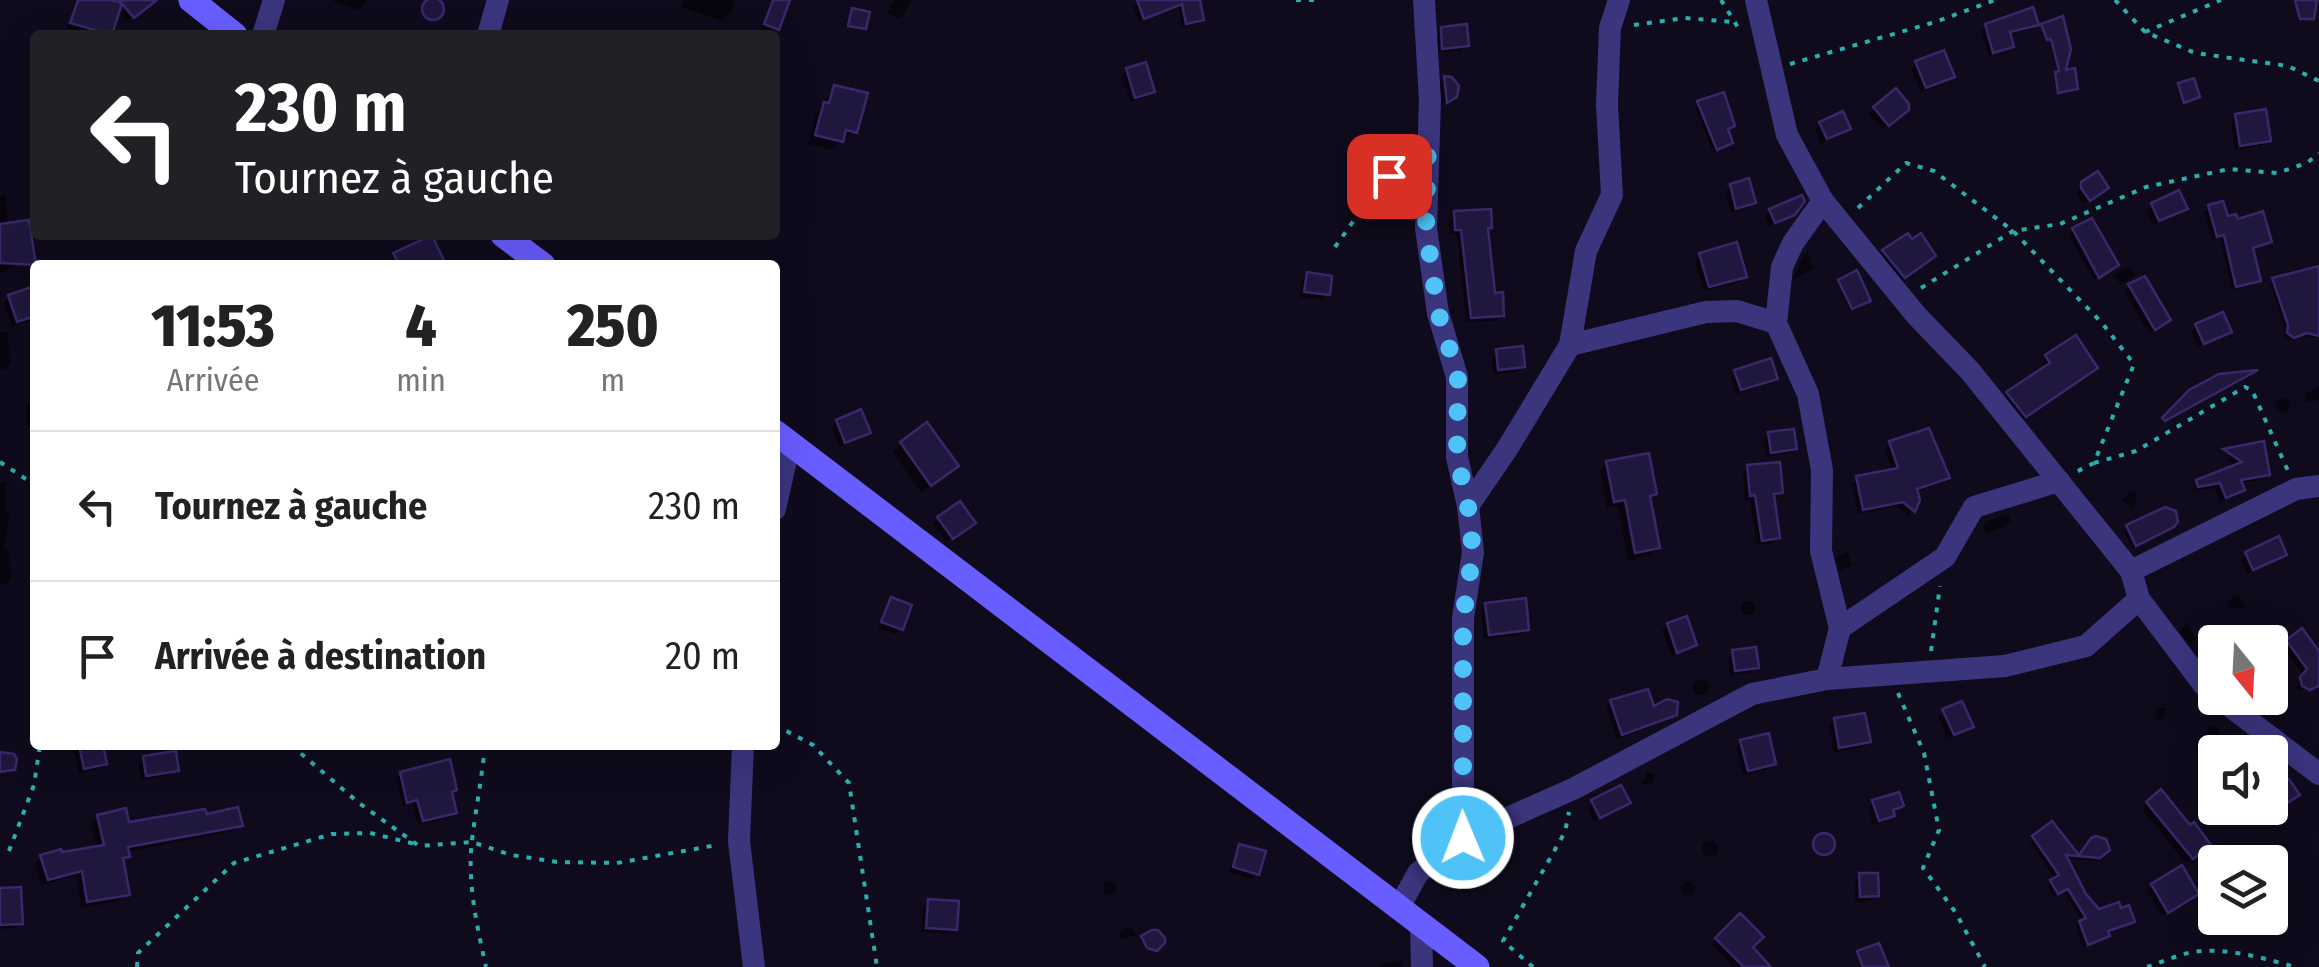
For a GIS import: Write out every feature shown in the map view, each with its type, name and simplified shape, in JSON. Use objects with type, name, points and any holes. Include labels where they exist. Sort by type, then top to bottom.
[{"type":"main road","points":[[190,0],[229,30]]},
{"type":"main road","points":[[510,240],[536,260]]},
{"type":"main road","points":[[783,437],[1477,967]]},
{"type":"street","points":[[265,30],[274,0]]},
{"type":"street","points":[[489,30],[498,0]]},
{"type":"street","points":[[1424,0],[1430,100],[1426,228],[1438,312],[1458,376],[1457,457],[1473,552],[1463,618],[1463,838]]},
{"type":"street","points":[[1468,506],[1570,345],[1586,251],[1612,195],[1607,105],[1610,28],[1619,0]]},
{"type":"street","points":[[1756,0],[1787,135],[1823,201],[1916,316],[1970,371],[2131,571],[2139,599],[2198,677]]},
{"type":"street","points":[[1823,201],[1782,267],[1776,323],[1808,394],[1822,470],[1821,551],[1840,628],[1827,679]]},
{"type":"street","points":[[1570,345],[1706,312],[1737,311],[1776,323]]},
{"type":"street","points":[[780,464],[783,437]]},
{"type":"street","points":[[1840,628],[1945,556],[1974,507],[2059,481]]},
{"type":"street","points":[[2131,571],[2308,487]]},
{"type":"street","points":[[1398,909],[1418,873],[1463,838],[1575,788],[1752,694],[1827,679],[2004,666],[2086,646],[2139,599]]},
{"type":"street","points":[[2242,715],[2319,774]]},
{"type":"street","points":[[743,750],[739,841],[754,967]]},
{"type":"street","points":[[1420,925],[1422,967]]},
{"type":"path","points":[[1296,0],[1319,0]]},
{"type":"path","points":[[1721,0],[1733,22],[1769,60],[1795,65],[1995,0]]},
{"type":"path","points":[[2114,0],[2145,32],[2195,53],[2288,66],[2319,80]]},
{"type":"path","points":[[2145,32],[2221,0]]},
{"type":"path","points":[[1610,28],[1685,18],[1733,22]]},
{"type":"path","points":[[1335,247],[1389,176],[1428,143]]},
{"type":"path","points":[[1916,316],[1917,291],[2013,231],[2060,224],[2146,187],[2229,169],[2277,173],[2307,163],[2319,153]]},
{"type":"path","points":[[1840,224],[1906,163],[1934,171],[2013,231],[2102,323],[2134,364],[2094,463]]},
{"type":"path","points":[[2059,481],[2094,463],[2136,451],[2245,388],[2252,390],[2308,487]]},
{"type":"path","points":[[0,462],[30,482]]},
{"type":"path","points":[[1928,673],[1945,556]]},
{"type":"path","points":[[1890,675],[1924,753],[1938,830],[1923,868],[1956,914],[1984,967]]},
{"type":"path","points":[[780,728],[813,745],[849,782],[877,967]]},
{"type":"path","points":[[8,851],[34,784],[39,750]]},
{"type":"path","points":[[297,750],[360,804],[419,846]]},
{"type":"path","points":[[485,750],[472,842],[474,913],[486,967]]},
{"type":"path","points":[[1533,967],[1503,941],[1565,832],[1575,788]]},
{"type":"path","points":[[136,967],[138,953],[234,864],[332,834],[370,833],[419,846],[472,842],[510,855],[556,862],[618,864],[739,841]]},
{"type":"path","points":[[2147,967],[2191,952],[2205,952],[2262,957],[2294,967]]},
{"type":"building","points":[[437,-1],[443,5],[441,17],[425,17],[425,1]]},
{"type":"building","points":[[78,0],[122,3],[114,30],[94,30],[70,23]]},
{"type":"building","points":[[119,0],[157,0],[134,18]]},
{"type":"building","points":[[773,0],[790,0],[779,30],[764,24]]},
{"type":"building","points":[[1137,0],[1200,0],[1204,20],[1186,24],[1182,4],[1144,19]]},
{"type":"building","points":[[2295,0],[2317,0],[2314,19],[2300,19]]},
{"type":"building","points":[[2033,7],[2039,25],[2010,32],[2014,47],[1993,53],[1985,24]]},
{"type":"building","points":[[852,8],[870,12],[866,29],[848,26]]},
{"type":"building","points":[[2063,16],[2071,49],[2066,70],[2075,68],[2078,89],[2058,93],[2055,72],[2059,71],[2051,39],[2047,40],[2041,24]]},
{"type":"building","points":[[1467,24],[1469,46],[1442,49],[1441,27]]},
{"type":"building","points":[[1944,50],[1955,77],[1926,88],[1915,61]]},
{"type":"building","points":[[1146,62],[1155,92],[1135,98],[1126,68]]},
{"type":"building","points":[[1444,76],[1452,77],[1459,86],[1457,97],[1447,103]]},
{"type":"building","points":[[2194,78],[2200,97],[2184,103],[2178,83]]},
{"type":"building","points":[[834,85],[868,93],[857,133],[846,130],[843,142],[815,135],[824,102],[829,103]]},
{"type":"building","points":[[1896,88],[1909,104],[1909,110],[1889,126],[1873,107]]},
{"type":"building","points":[[1724,92],[1735,126],[1728,129],[1733,143],[1717,150],[1697,101]]},
{"type":"building","points":[[2266,109],[2271,141],[2240,146],[2235,114]]},
{"type":"building","points":[[1843,111],[1851,129],[1827,139],[1819,122]]},
{"type":"building","points":[[2098,171],[2109,188],[2090,201],[2081,182]]},
{"type":"building","points":[[1749,178],[1756,203],[1736,209],[1730,184]]},
{"type":"building","points":[[2179,190],[2188,209],[2159,221],[2151,203]]},
{"type":"building","points":[[1802,195],[1805,201],[1795,215],[1775,223],[1769,209]]},
{"type":"building","points":[[2223,201],[2228,216],[2236,214],[2238,219],[2263,211],[2272,242],[2253,248],[2261,281],[2236,287],[2224,235],[2217,237],[2208,205]]},
{"type":"building","points":[[1491,209],[1492,228],[1488,228],[1495,293],[1503,292],[1504,316],[1471,318],[1461,230],[1455,230],[1454,211]]},
{"type":"building","points":[[2092,218],[2119,265],[2099,278],[2072,228]]},
{"type":"building","points":[[29,220],[35,260],[30,260],[30,265],[0,263],[0,224]]},
{"type":"building","points":[[1908,233],[1912,239],[1921,233],[1936,256],[1905,278],[1882,250]]},
{"type":"building","points":[[421,240],[434,240],[444,260],[396,260],[393,253]]},
{"type":"building","points":[[1737,242],[1747,277],[1709,287],[1699,253]]},
{"type":"building","points":[[2319,266],[2319,336],[2307,333],[2294,338],[2287,333],[2288,325],[2272,278]]},
{"type":"building","points":[[1857,270],[1871,301],[1852,309],[1838,280]]},
{"type":"building","points":[[1307,272],[1332,276],[1330,295],[1304,292]]},
{"type":"building","points":[[2145,276],[2171,320],[2155,330],[2128,284]]},
{"type":"building","points":[[30,288],[30,318],[17,322],[8,295]]},
{"type":"building","points":[[2223,312],[2232,332],[2204,344],[2195,324]]},
{"type":"building","points":[[2076,335],[2098,368],[2026,417],[2006,392],[2050,363],[2045,355]]},
{"type":"building","points":[[1523,346],[1525,367],[1498,370],[1496,349]]},
{"type":"building","points":[[1771,358],[1778,379],[1741,390],[1734,370]]},
{"type":"building","points":[[2258,370],[2165,421],[2162,418],[2189,390],[2219,374]]},
{"type":"building","points":[[861,409],[871,433],[845,443],[836,420]]},
{"type":"building","points":[[927,422],[959,466],[931,486],[900,442]]},
{"type":"building","points":[[1929,428],[1950,478],[1917,489],[1920,500],[1915,512],[1903,502],[1863,510],[1856,476],[1898,468],[1889,441]]},
{"type":"building","points":[[1794,429],[1797,449],[1771,453],[1768,432]]},
{"type":"building","points":[[2264,441],[2270,475],[2241,480],[2245,490],[2226,498],[2220,483],[2198,487],[2196,480],[2242,462],[2223,449]]},
{"type":"building","points":[[1649,453],[1657,494],[1650,496],[1660,548],[1635,553],[1625,500],[1614,502],[1606,461]]},
{"type":"building","points":[[1780,462],[1783,493],[1774,494],[1780,538],[1762,541],[1755,495],[1750,496],[1747,465]]},
{"type":"building","points":[[960,501],[976,523],[953,539],[937,517]]},
{"type":"building","points":[[2165,507],[2176,511],[2178,522],[2136,546],[2126,525]]},
{"type":"building","points":[[2279,536],[2287,555],[2253,570],[2245,552]]},
{"type":"building","points":[[891,597],[912,605],[903,630],[881,622]]},
{"type":"building","points":[[1526,598],[1529,630],[1489,635],[1485,603]]},
{"type":"building","points":[[1687,616],[1697,645],[1677,653],[1667,623]]},
{"type":"building","points":[[2302,628],[2319,651],[2319,686],[2310,690],[2302,686],[2300,677],[2307,669],[2288,638]]},
{"type":"building","points":[[1756,647],[1759,668],[1735,671],[1732,650]]},
{"type":"building","points":[[1648,689],[1654,706],[1667,699],[1678,702],[1677,715],[1622,735],[1610,700]]},
{"type":"building","points":[[1962,701],[1974,727],[1954,735],[1942,709]]},
{"type":"building","points":[[1865,713],[1871,742],[1839,748],[1834,718]]},
{"type":"building","points":[[1769,733],[1776,764],[1748,771],[1740,740]]},
{"type":"building","points":[[80,750],[104,750],[107,764],[84,769]]},
{"type":"building","points":[[176,751],[179,771],[146,776],[143,756]]},
{"type":"building","points":[[0,752],[14,754],[15,770],[0,772]]},
{"type":"building","points":[[450,759],[457,813],[423,821],[417,800],[407,803],[400,772]]},
{"type":"building","points":[[2288,780],[2300,795],[2288,802]]},
{"type":"building","points":[[1621,785],[1631,803],[1600,818],[1591,800]]},
{"type":"building","points":[[2161,789],[2211,845],[2198,845],[2198,855],[2193,859],[2146,802]]},
{"type":"building","points":[[1899,792],[1904,806],[1893,810],[1895,816],[1879,821],[1872,800]]},
{"type":"building","points":[[238,807],[243,826],[128,847],[130,857],[123,858],[130,895],[87,902],[82,871],[48,880],[40,855],[104,845],[97,815],[126,808],[129,822]]},
{"type":"building","points":[[2052,821],[2079,855],[2091,838],[2106,839],[2110,850],[2100,858],[2066,855],[2086,894],[2099,909],[2119,902],[2121,908],[2129,905],[2135,922],[2108,931],[2110,936],[2088,945],[2079,921],[2086,918],[2068,889],[2058,894],[2050,880],[2059,875],[2032,836]]},
{"type":"building","points":[[1824,833],[1832,836],[1832,852],[1824,855],[1816,852],[1813,844],[1816,836]]},
{"type":"building","points":[[1239,844],[1266,851],[1259,875],[1233,867]]},
{"type":"building","points":[[2182,865],[2198,895],[2168,913],[2151,884]]},
{"type":"building","points":[[1859,873],[1878,873],[1879,896],[1860,897]]},
{"type":"building","points":[[21,887],[23,924],[0,925],[0,888]]},
{"type":"building","points":[[928,899],[959,901],[957,930],[926,928]]},
{"type":"building","points":[[1740,913],[1764,937],[1753,947],[1771,967],[1744,967],[1715,938]]},
{"type":"building","points":[[1158,930],[1165,938],[1157,951],[1147,948],[1141,936]]},
{"type":"building","points":[[1879,943],[1889,967],[1863,967],[1857,951]]},
{"type":"route","points":[[1389,176],[1428,143],[1426,228],[1438,312],[1458,376],[1457,457],[1473,552],[1463,618],[1463,838]]}]
